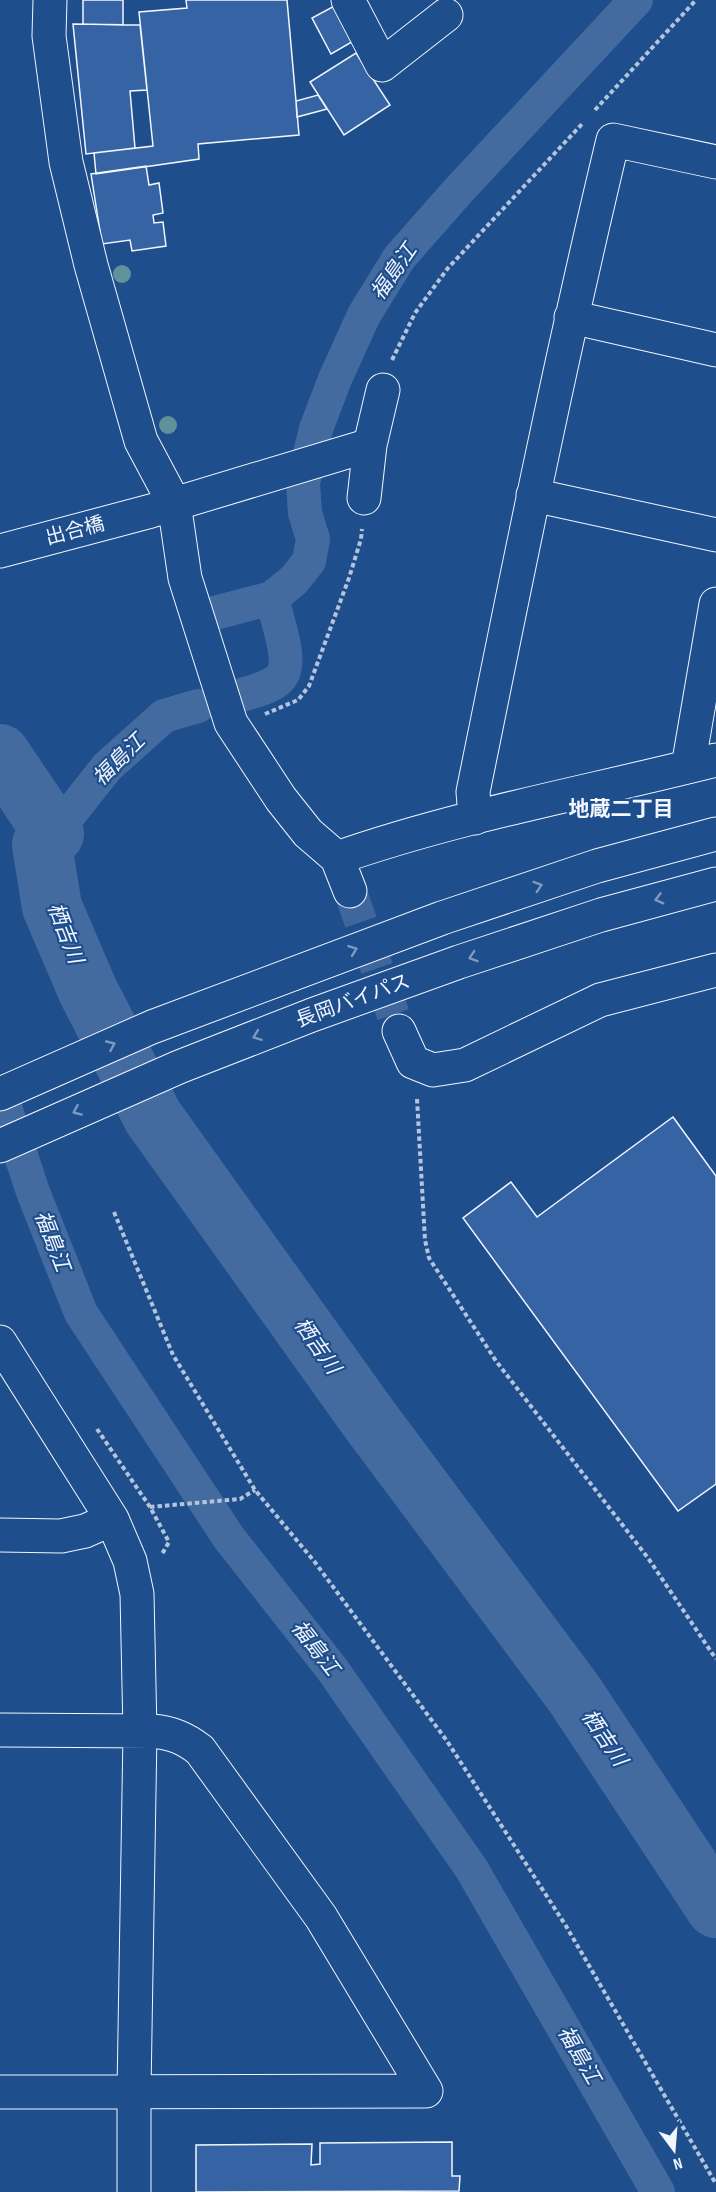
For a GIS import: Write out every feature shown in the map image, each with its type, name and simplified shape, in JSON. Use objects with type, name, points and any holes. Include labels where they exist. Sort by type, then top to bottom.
[{"type":"main road","points":[[50,0],[49,36],[66,162],[88,253],[141,441],[231,723],[281,799],[308,833],[337,858],[350,891]]},
{"type":"main road","points":[[348,0],[382,65],[446,15]]},
{"type":"main road","points":[[475,818],[473,792],[533,495],[612,140],[716,162]]},
{"type":"main road","points":[[571,317],[716,350]]},
{"type":"main road","points":[[364,498],[363,447],[384,390]]},
{"type":"main road","name":"出合橋","points":[[0,551],[162,507],[363,447]]},
{"type":"main road","points":[[533,495],[716,535]]},
{"type":"main road","points":[[337,858],[378,844],[475,818],[702,764],[716,604]]},
{"type":"main road","points":[[0,1094],[152,1027],[298,970],[442,918],[597,866],[716,834]]},
{"type":"main road","name":"長岡バイパス","points":[[0,1146],[178,1067],[312,1015],[459,962],[601,915],[716,884]]},
{"type":"main road","points":[[399,1031],[413,1062],[433,1070],[465,1065],[600,1000],[716,970]]},
{"type":"main road","points":[[0,1342],[112,1519],[130,1561],[137,1593],[140,1732],[134,2192]]},
{"type":"main road","points":[[0,1535],[61,1536],[85,1531],[112,1519]]},
{"type":"main road","points":[[0,1730],[171,1733],[186,1739],[200,1750],[321,1917],[426,2091],[0,2092]]},
{"type":"path","points":[[592,112],[696,0]]},
{"type":"path","points":[[384,390],[393,358],[415,313],[448,268],[584,121]]},
{"type":"path","points":[[231,723],[280,709],[298,700],[309,687],[361,538],[364,498]]},
{"type":"path","points":[[413,1062],[421,1135],[425,1240],[429,1258],[496,1361],[648,1558],[716,1659]]},
{"type":"path","points":[[114,1212],[173,1355],[255,1491],[314,1561],[447,1741],[566,1926],[716,2184]]},
{"type":"path","points":[[150,1507],[240,1499],[255,1491]]},
{"type":"path","points":[[162,1554],[169,1542]]},
{"type":"building","points":[[83,0],[123,0],[123,25],[83,24]]},
{"type":"building","points":[[186,0],[287,0],[299,135],[198,144],[199,159],[96,174],[94,153],[153,146],[139,12],[187,8]]},
{"type":"building","points":[[338,4],[357,39],[331,54],[312,18]]},
{"type":"building","points":[[73,24],[140,25],[147,90],[130,91],[135,148],[86,154]]},
{"type":"building","points":[[356,53],[390,105],[344,135],[310,82]]},
{"type":"building","points":[[318,95],[327,109],[297,117],[296,101]]},
{"type":"building","points":[[146,166],[149,185],[159,183],[163,213],[153,215],[154,223],[163,222],[166,246],[132,251],[130,240],[102,244],[91,174]]},
{"type":"building","points":[[673,1117],[716,1176],[716,1484],[678,1511],[463,1218],[511,1182],[537,1217]]},
{"type":"building","points":[[452,2142],[452,2176],[460,2176],[459,2191],[196,2192],[196,2145],[312,2144],[311,2165],[320,2164],[320,2143]]},
{"type":"waterway","name":"福島江","points":[[211,614],[272,598],[294,580],[309,561],[313,539],[305,513],[303,483],[316,429],[335,379],[364,315],[399,258],[458,191],[636,0]]},
{"type":"waterway","name":"福島江","points":[[238,696],[269,686],[283,673],[285,653],[272,598]]},
{"type":"waterway","name":"福島江","points":[[54,834],[107,767],[164,716],[198,706]]},
{"type":"waterway","name":"栖吉川","points":[[0,754],[54,834],[42,845],[52,907],[88,991],[153,1117],[369,1419],[575,1695],[716,1908]]},
{"type":"waterway","name":"福島江","points":[[0,1092],[33,1192],[81,1313],[229,1538],[332,1669],[471,1868],[658,2192]]},
{"type":"tunnel","points":[[350,891],[399,1031]]},
{"type":"district","name":"地蔵二丁目","points":[[621,809]]}]
